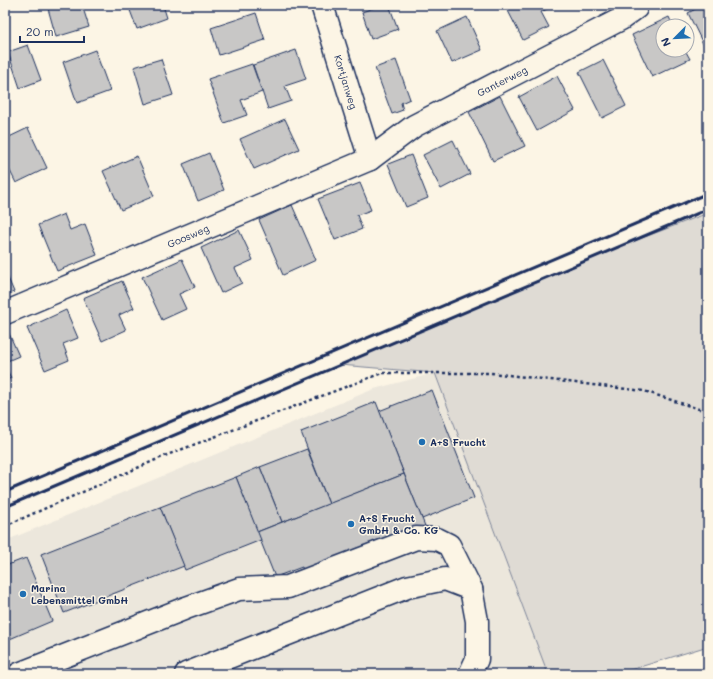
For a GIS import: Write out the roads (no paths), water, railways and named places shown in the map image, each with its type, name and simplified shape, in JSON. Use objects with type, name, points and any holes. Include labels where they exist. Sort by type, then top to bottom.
[{"type":"street","name":"Kortjanweg","points":[[322,5],[370,159]]},
{"type":"street","name":"Ganterweg","points":[[370,159],[414,126],[621,19],[636,8]]},
{"type":"street","name":"Goosweg","points":[[5,313],[370,159]]},
{"type":"street","points":[[19,674],[186,608],[239,589],[288,587],[416,538],[437,539],[449,545],[470,589],[477,621],[477,659],[470,674]]},
{"type":"street","points":[[186,674],[407,587],[445,579],[470,589]]},
{"type":"railway","points":[[5,492],[708,193]]},
{"type":"railway","points":[[5,507],[708,209]]},
{"type":"place","name":"A+S Frucht","points":[[422,442]]},
{"type":"place","name":"A+S Frucht GmbH & Co. KG","points":[[351,524]]},
{"type":"place","name":"Marina Lebensmittel GmbH","points":[[23,594]]}]
